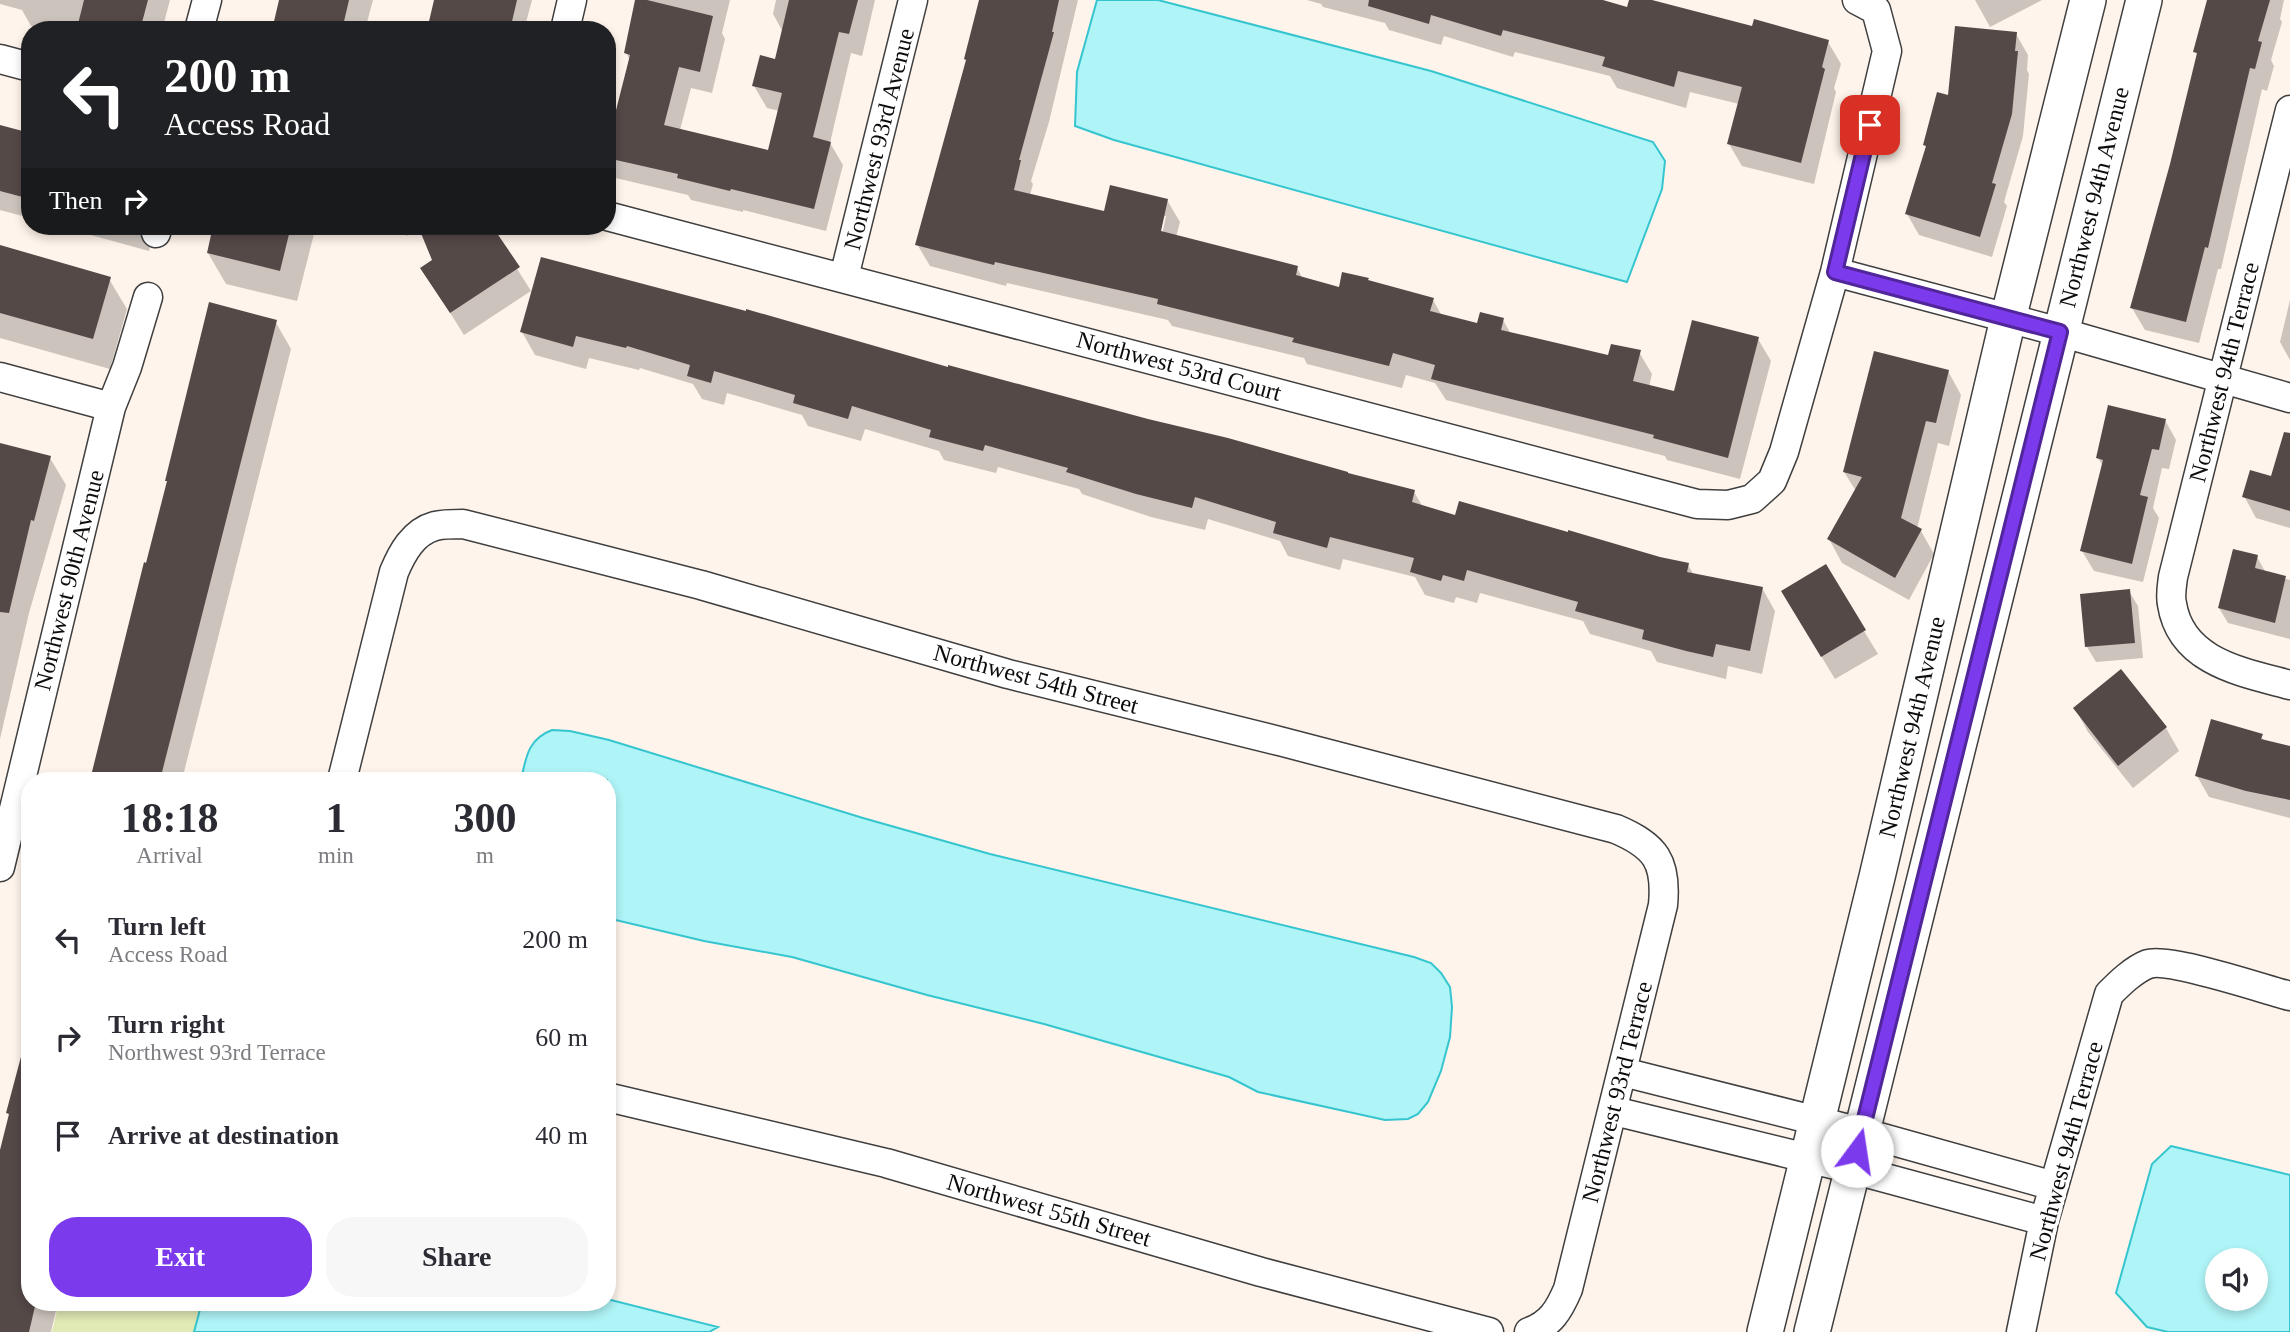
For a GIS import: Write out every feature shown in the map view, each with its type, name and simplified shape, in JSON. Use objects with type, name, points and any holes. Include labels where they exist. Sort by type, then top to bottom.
[{"type":"street","points":[[201,21],[207,0]]},
{"type":"street","points":[[567,21],[572,0]]},
{"type":"street","name":"Northwest 93rd Avenue","points":[[844,277],[913,0]]},
{"type":"street","name":"Northwest 94th Avenue","points":[[1765,1332],[1877,877],[2008,319],[2088,0]]},
{"type":"street","name":"Northwest 94th Avenue","points":[[1812,1332],[2144,0]]},
{"type":"street","points":[[1867,5],[1887,51],[1835,272],[2060,332],[2290,398]]},
{"type":"street","points":[[0,59],[21,65]]},
{"type":"street","name":"Northwest 94th Terrace","points":[[2290,110],[2173,577],[2171,603],[2181,634],[2209,659],[2245,673],[2290,685]]},
{"type":"street","name":"Northwest 53rd Court","points":[[616,218],[1697,504],[1728,505],[1752,499],[1772,481],[1784,452],[1835,272]]},
{"type":"street","name":"Northwest 90th Avenue","points":[[23,772],[111,407],[128,367],[148,297]]},
{"type":"street","points":[[0,377],[111,407]]},
{"type":"street","name":"Northwest 54th Street","points":[[344,772],[394,572],[403,552],[416,536],[435,526],[464,524],[701,585],[1008,674],[1616,829],[1637,838],[1654,851]]},
{"type":"street","name":"Northwest 90th Avenue","points":[[0,867],[21,780]]},
{"type":"street","name":"Northwest 93rd Terrace","points":[[1536,1329],[1558,1312],[1569,1289],[1614,1111],[1663,905],[1665,885],[1662,868],[1654,851]]},
{"type":"street","name":"Northwest 94th Terrace","points":[[2021,1332],[2044,1221],[2109,994],[2126,978],[2149,964],[2174,964],[2290,996]]},
{"type":"street","points":[[1623,1072],[1861,1132],[2054,1186]]},
{"type":"street","name":"Northwest 55th Street","points":[[616,1099],[886,1163],[1261,1272],[1489,1332]]},
{"type":"street","points":[[1614,1111],[1852,1169],[2044,1221]]},
{"type":"green space","points":[[57,1311],[200,1311],[194,1332],[52,1332]]},
{"type":"water","points":[[1097,0],[1158,0],[1431,71],[1653,142],[1665,161],[1662,189],[1627,282],[1114,140],[1075,126],[1077,72]]},
{"type":"water","points":[[552,730],[570,731],[609,740],[990,854],[1431,963],[1450,987],[1452,1007],[1450,1037],[1441,1071],[1428,1102],[1418,1114],[1408,1119],[1385,1120],[1258,1092],[1229,1077],[1044,1024],[792,957],[704,941],[616,920],[616,772],[523,772],[529,750],[544,734]]},
{"type":"water","points":[[2171,1146],[2290,1175],[2290,1332],[2168,1332],[2147,1327],[2116,1293],[2152,1164]]},
{"type":"water","points":[[616,1301],[718,1327],[709,1332],[194,1332],[200,1311],[616,1311]]},
{"type":"building","points":[[84,0],[148,0],[142,21],[79,21]]},
{"type":"building","points":[[279,0],[349,0],[344,21],[274,21]]},
{"type":"building","points":[[434,0],[517,0],[512,21],[429,21]]},
{"type":"building","points":[[635,0],[647,0],[713,16],[700,72],[679,67],[664,125],[768,150],[782,93],[752,86],[760,55],[775,59],[789,0],[858,0],[849,34],[839,32],[813,137],[831,142],[814,209],[677,178],[678,174],[616,160],[616,110],[630,55],[624,53]]},
{"type":"building","points":[[979,0],[1059,0],[1054,32],[1019,160],[1014,190],[1104,211],[1110,185],[1168,199],[1161,231],[1298,266],[1296,275],[1339,287],[1342,272],[1369,278],[1368,280],[1434,298],[1430,311],[1477,323],[1480,312],[1504,318],[1501,330],[1608,355],[1611,344],[1641,350],[1633,381],[1674,391],[1692,320],[1759,337],[1728,458],[1653,438],[1654,435],[1431,379],[1435,365],[1393,353],[1389,366],[1292,342],[1294,338],[1157,304],[1158,299],[995,262],[994,265],[915,245],[966,60],[964,59]]},
{"type":"building","points":[[1369,0],[1603,0],[1627,7],[1629,0],[1652,0],[1752,26],[1754,19],[1829,40],[1822,67],[1825,69],[1801,163],[1727,144],[1742,87],[1678,71],[1674,87],[1602,66],[1605,57],[1503,30],[1501,36],[1431,15],[1429,24],[1368,6]]},
{"type":"building","points":[[2207,0],[2270,0],[2258,41],[2262,42],[2255,69],[2250,68],[2208,248],[2205,247],[2186,322],[2130,308],[2170,164],[2197,53],[2193,52]]},
{"type":"building","points":[[1955,26],[2017,32],[2015,51],[2018,51],[2012,114],[1992,183],[1996,184],[1980,237],[1905,214],[1926,146],[1923,145],[1937,92],[1948,95]]},
{"type":"building","points":[[0,125],[21,131],[21,197],[0,191]]},
{"type":"building","points":[[211,235],[289,235],[280,271],[207,253]]},
{"type":"building","points":[[422,235],[498,235],[520,267],[450,313],[420,268],[432,260]]},
{"type":"building","points":[[0,245],[111,277],[93,339],[0,313]]},
{"type":"building","points":[[541,257],[746,309],[948,367],[1228,438],[1415,490],[1412,502],[1455,515],[1459,501],[1689,563],[1687,572],[1763,587],[1750,651],[1716,644],[1713,657],[1686,651],[1642,639],[1644,630],[1575,611],[1578,602],[1467,570],[1464,581],[1443,575],[1441,581],[1410,572],[1414,558],[1330,537],[1327,548],[1273,533],[1276,522],[1195,497],[1192,508],[1136,494],[1066,472],[1068,468],[985,445],[983,451],[929,437],[931,430],[852,406],[848,419],[793,403],[795,395],[714,371],[711,383],[687,376],[690,365],[627,346],[626,348],[576,336],[573,347],[520,332]]},
{"type":"building","points":[[209,302],[277,320],[162,772],[92,772],[167,481]]},
{"type":"building","points":[[1874,351],[1949,370],[1936,423],[1926,421],[1901,518],[1922,529],[1895,578],[1827,539],[1862,477],[1843,472]]},
{"type":"building","points":[[2108,405],[2166,419],[2159,450],[2152,449],[2140,495],[2148,497],[2132,564],[2080,551],[2103,460],[2096,458]]},
{"type":"building","points":[[2284,432],[2290,433],[2290,511],[2242,497],[2250,470],[2271,476]]},
{"type":"building","points":[[0,443],[51,456],[34,521],[31,520],[9,613],[0,612]]},
{"type":"building","points":[[2233,549],[2258,555],[2255,568],[2286,576],[2275,623],[2218,608]]},
{"type":"building","points":[[1826,564],[1866,630],[1821,657],[1781,591]]},
{"type":"building","points":[[2130,589],[2135,643],[2085,647],[2080,594]]},
{"type":"building","points":[[2121,669],[2167,727],[2118,766],[2073,708]]},
{"type":"building","points":[[2211,719],[2263,734],[2261,739],[2290,746],[2290,800],[2195,776]]},
{"type":"building","points":[[21,1057],[21,1311],[34,1311],[29,1332],[0,1332],[0,1150],[9,1114],[6,1113]]},
{"type":"route","points":[[1857,1151],[2060,332],[1835,272],[1870,125]]}]
